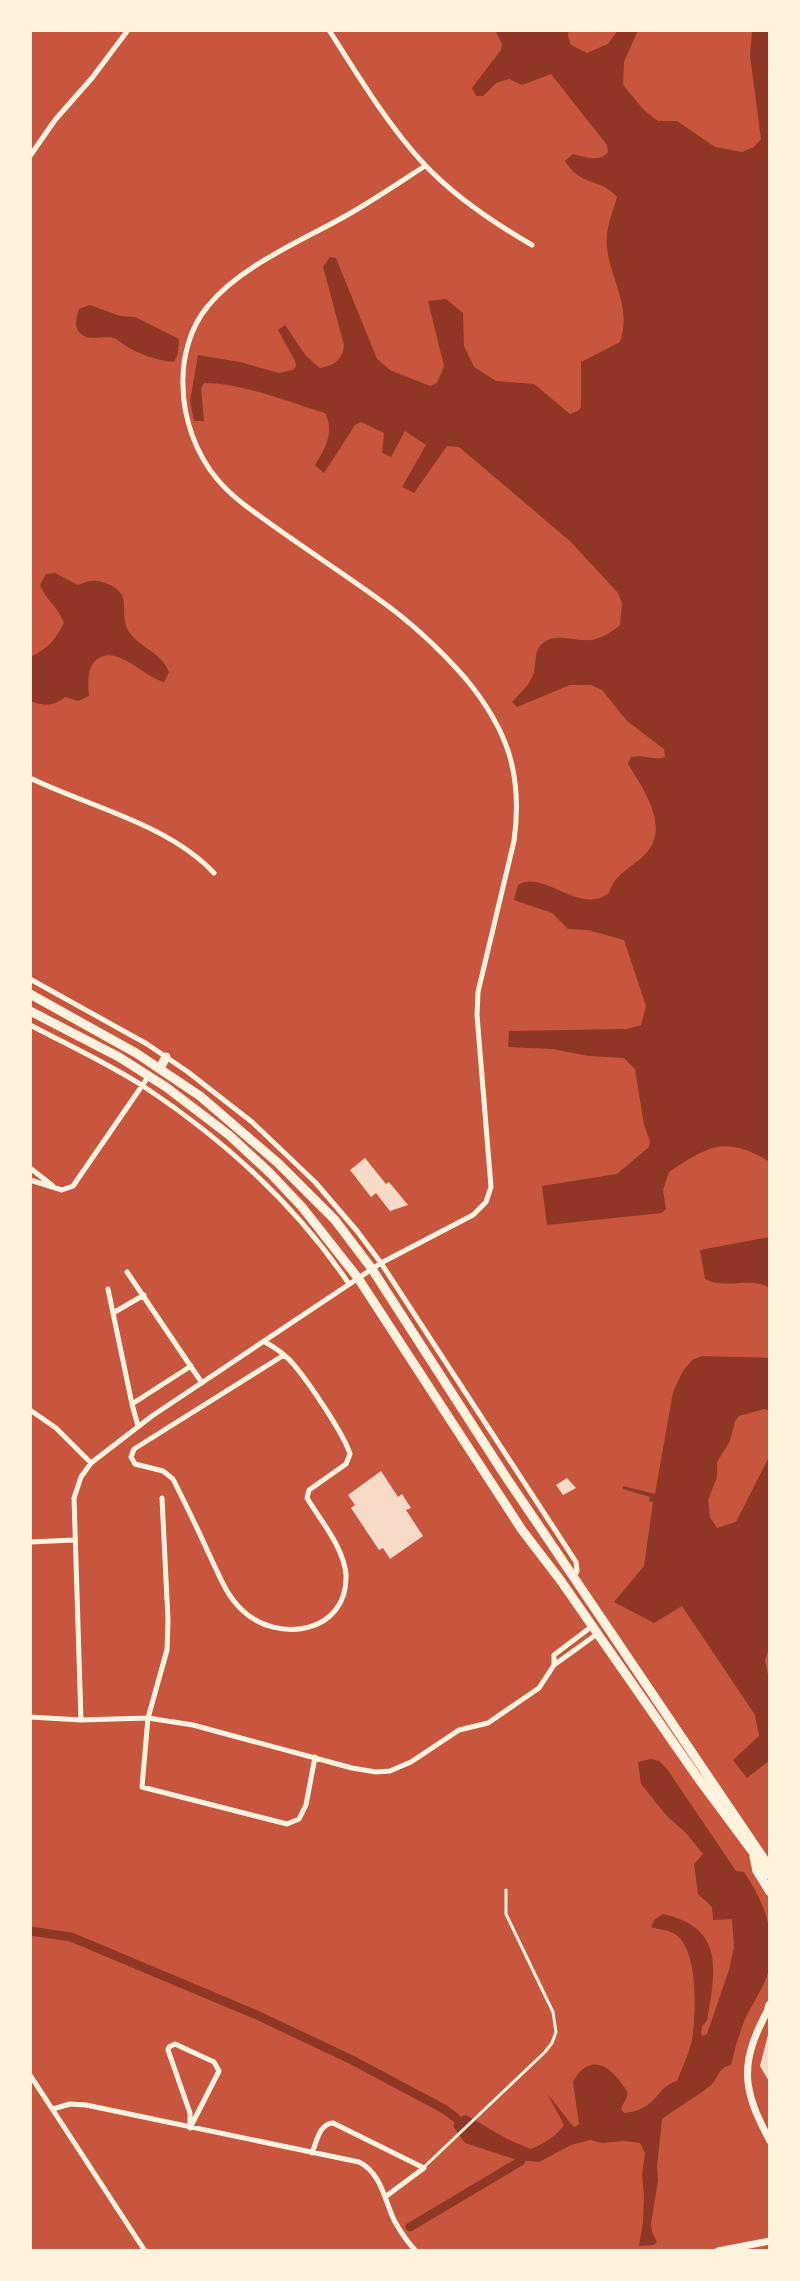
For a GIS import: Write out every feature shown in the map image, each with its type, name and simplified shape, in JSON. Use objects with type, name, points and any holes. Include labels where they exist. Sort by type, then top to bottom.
[{"type":"main road","points":[[30,994],[160,1068],[231,1120],[335,1220],[376,1266],[504,1474],[770,1875]]},
{"type":"main road","points":[[30,1011],[106,1050],[204,1114],[250,1153],[302,1207],[358,1278],[491,1484],[770,1868]]},
{"type":"main road","points":[[160,1068],[166,1057]]},
{"type":"main road","points":[[491,1484],[504,1474]]},
{"type":"main road","points":[[754,1850],[765,1851],[770,1856]]},
{"type":"main road","points":[[754,1850],[757,1871],[770,1892]]},
{"type":"street","points":[[30,156],[128,30]]},
{"type":"street","points":[[329,30],[425,166],[503,229],[532,245]]},
{"type":"street","points":[[81,1720],[74,1498],[81,1477],[91,1463],[138,1426],[376,1266],[473,1215],[489,1196],[492,1176],[485,1121],[478,992],[514,841],[518,801],[515,775],[496,723],[478,693],[425,635],[377,597],[239,501],[216,478],[201,454],[190,426],[185,410],[182,376],[194,328],[208,305],[226,288],[260,264],[371,201],[425,166]]},
{"type":"street","points":[[30,778],[170,839],[195,855],[214,873]]},
{"type":"street","points":[[30,979],[166,1057],[217,1094],[265,1134],[334,1204],[576,1562],[577,1571],[573,1578]]},
{"type":"street","points":[[30,1025],[142,1086],[210,1135],[303,1224],[349,1284]]},
{"type":"street","points":[[30,1180],[57,1189],[73,1186],[149,1076]]},
{"type":"street","points":[[30,1168],[57,1189]]},
{"type":"street","points":[[127,1272],[202,1383]]},
{"type":"street","points":[[108,1289],[138,1426]]},
{"type":"street","points":[[113,1313],[144,1295]]},
{"type":"street","points":[[265,1342],[284,1355],[295,1365],[350,1454],[346,1464],[307,1494],[342,1557],[346,1577],[343,1596],[328,1618],[320,1624],[300,1629],[272,1627],[241,1610],[225,1587],[173,1479],[163,1471],[135,1464],[131,1457],[134,1449],[284,1355]]},
{"type":"street","points":[[132,1404],[191,1366]]},
{"type":"street","points":[[30,1410],[56,1428],[91,1463]]},
{"type":"street","points":[[504,1474],[515,1468]]},
{"type":"street","points":[[162,1498],[167,1650],[148,1718],[142,1787],[287,1824],[299,1819],[306,1805],[315,1757]]},
{"type":"street","points":[[30,1542],[74,1540]]},
{"type":"street","points":[[30,1717],[81,1720],[148,1718],[193,1725],[366,1771],[390,1771],[459,1730],[488,1723],[529,1696],[539,1688],[554,1665],[595,1630]]},
{"type":"street","points":[[770,2006],[751,2047],[748,2075],[752,2106],[770,2141]]},
{"type":"street","points":[[172,2045],[214,2062],[219,2071],[190,2128],[190,2113],[168,2050],[172,2045]]},
{"type":"street","points":[[30,2075],[145,2251]]},
{"type":"street","points":[[53,2109],[70,2104],[86,2105],[359,2162],[377,2178],[402,2233],[416,2251]]},
{"type":"street","points":[[312,2153],[322,2128],[333,2123],[424,2168],[385,2197]]},
{"type":"street","points":[[718,2251],[770,2241]]},
{"type":"lane","points":[[424,2168],[545,2052],[556,2032],[553,2012],[506,1914],[506,1890]]},
{"type":"shaded area","points":[[492,30],[569,30],[571,45],[587,53],[608,44],[618,30],[638,30],[624,62],[623,85],[644,110],[658,121],[677,121],[715,147],[742,152],[754,147],[761,139],[750,56],[752,32],[770,30],[770,1162],[729,1146],[707,1150],[669,1172],[663,1190],[666,1209],[662,1213],[547,1225],[542,1186],[617,1174],[649,1147],[650,1141],[644,1125],[635,1069],[624,1058],[508,1047],[509,1031],[627,1029],[641,1025],[646,1006],[624,940],[588,930],[568,929],[552,913],[514,900],[518,885],[526,882],[536,882],[586,899],[608,894],[617,878],[647,852],[656,831],[651,807],[628,764],[631,757],[665,757],[664,749],[627,721],[602,690],[591,685],[570,685],[517,707],[512,702],[530,681],[537,650],[543,643],[554,638],[592,640],[620,625],[622,603],[618,593],[571,542],[459,447],[447,446],[414,493],[402,487],[426,445],[405,431],[391,457],[382,453],[384,433],[361,422],[355,425],[324,473],[315,465],[329,434],[325,413],[234,386],[204,383],[201,388],[204,421],[194,421],[190,401],[198,355],[279,373],[293,370],[295,361],[278,330],[285,325],[306,356],[320,368],[329,366],[342,355],[344,345],[323,267],[330,257],[336,258],[377,359],[390,370],[430,386],[437,383],[444,366],[428,301],[446,299],[463,313],[464,346],[474,367],[496,381],[534,384],[570,414],[578,411],[581,407],[581,362],[620,342],[624,317],[607,248],[608,228],[617,197],[604,187],[577,175],[565,161],[573,154],[601,157],[608,152],[607,145],[551,74],[522,85],[509,79],[496,83],[483,96],[476,96],[472,88],[501,50],[502,44]]},
{"type":"shaded area","points":[[90,305],[120,316],[135,317],[179,339],[174,362],[143,354],[116,339],[84,336],[77,327],[77,318],[79,309]]},
{"type":"shaded area","points":[[55,573],[78,585],[96,581],[116,588],[123,599],[124,618],[129,632],[161,660],[169,672],[164,682],[125,660],[108,655],[96,660],[90,669],[89,696],[78,701],[65,697],[48,705],[30,701],[30,657],[50,643],[64,623],[40,585],[46,574]]},
{"type":"shaded area","points":[[770,1237],[770,1288],[754,1283],[721,1283],[705,1279],[700,1250]]},
{"type":"shaded area","points":[[702,1356],[770,1358],[770,1411],[764,1409],[739,1416],[735,1421],[730,1441],[717,1462],[717,1477],[708,1500],[710,1517],[717,1528],[736,1522],[770,1455],[770,1646],[765,1660],[770,1684],[770,1760],[747,1778],[733,1760],[759,1736],[755,1715],[682,1606],[654,1623],[614,1602],[644,1566],[653,1502],[649,1501],[650,1497],[623,1489],[623,1486],[655,1494],[673,1392],[683,1371],[692,1360]]},
{"type":"shaded area","points":[[659,1761],[667,1769],[736,1871],[744,1872],[751,1883],[766,1917],[771,1953],[768,1973],[744,2023],[731,2065],[721,2070],[710,2086],[662,2119],[658,2181],[651,2224],[657,2242],[639,2246],[643,2223],[645,2153],[640,2143],[590,2140],[571,2145],[539,2162],[517,2160],[465,2143],[453,2126],[456,2118],[466,2115],[531,2149],[558,2133],[564,2125],[547,2093],[572,2125],[575,2127],[579,2124],[573,2082],[589,2065],[607,2069],[625,2088],[627,2096],[621,2109],[624,2113],[643,2108],[664,2088],[677,2081],[692,2040],[694,1983],[683,1942],[675,1934],[651,1927],[654,1920],[663,1914],[698,1930],[712,1954],[712,1986],[707,2021],[702,2026],[701,2034],[707,2034],[734,1947],[732,1919],[713,1920],[712,1907],[698,1894],[694,1864],[703,1854],[641,1784],[638,1762]]},
{"type":"building","points":[[365,1158],[408,1205],[390,1211],[376,1193],[371,1197],[350,1170]]},
{"type":"building","points":[[381,1471],[398,1497],[402,1494],[411,1508],[406,1510],[423,1536],[390,1559],[383,1548],[379,1550],[351,1508],[355,1505],[348,1495]]},
{"type":"building","points":[[567,1478],[576,1488],[563,1495],[556,1485]]},
{"type":"building","points":[[770,2027],[770,2083],[760,2066]]},
{"type":"waterway","points":[[30,1931],[71,1937],[259,2016],[352,2060],[456,2118]]},
{"type":"waterway","points":[[410,2227],[521,2161]]}]
